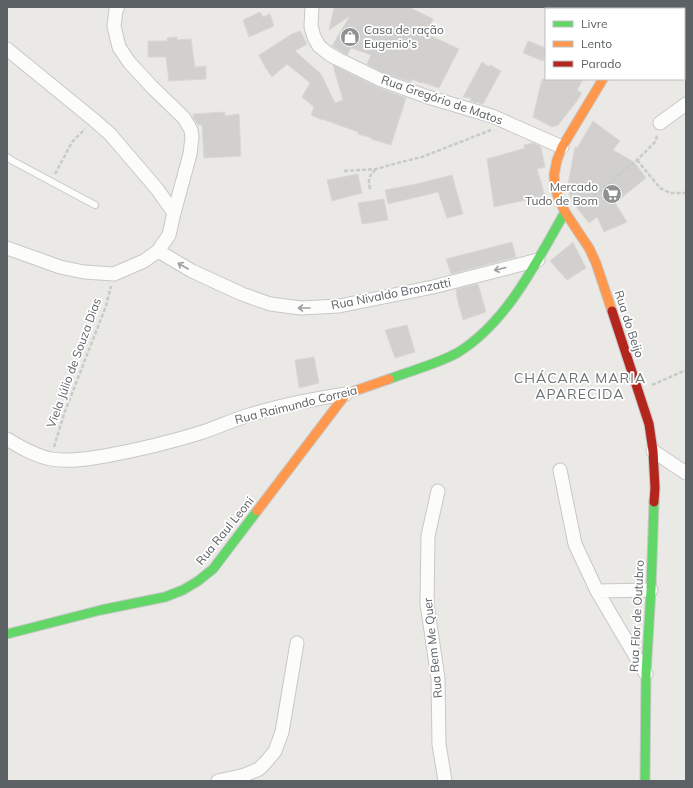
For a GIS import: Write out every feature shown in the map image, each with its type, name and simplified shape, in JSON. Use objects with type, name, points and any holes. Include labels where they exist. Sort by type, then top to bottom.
[{"type":"street","points":[[7,248],[60,267],[84,272],[114,274],[144,260],[158,251],[169,235],[190,154],[192,136],[191,130],[184,118],[129,62],[119,47],[114,26],[116,10],[118,7]]},
{"type":"street","name":"Rua Gregório de Matos","points":[[312,7],[311,26],[314,37],[319,46],[328,54],[381,80],[428,97],[492,116],[562,146]]},
{"type":"street","points":[[7,49],[110,134],[157,189],[174,213]]},
{"type":"street","points":[[562,146],[602,80]]},
{"type":"street","points":[[660,123],[686,104]]},
{"type":"street","name":"Rua do Beijo","points":[[562,146],[554,175],[558,197],[589,248],[596,263],[639,391],[649,424],[653,451]]},
{"type":"street","name":"Rua Raimundo Correia","points":[[7,439],[37,455],[51,459],[83,460],[151,446],[202,432],[246,416],[283,406],[315,398],[346,394],[431,364],[456,353],[474,341],[495,321],[511,302],[567,214]]},
{"type":"street","name":"Rua Nivaldo Bronzatti","points":[[158,251],[192,271],[242,294],[270,304],[301,308],[339,306],[432,287],[538,260]]},
{"type":"street","name":"Rua Raul Leoni","points":[[7,634],[101,610],[165,597],[183,590],[198,581],[212,569],[346,394]]},
{"type":"street","points":[[653,451],[686,472]]},
{"type":"street","name":"Rua Flor de Outubro","points":[[645,781],[646,674],[655,488],[653,451]]},
{"type":"street","points":[[560,470],[575,544],[597,591],[646,674]]},
{"type":"street","name":"Rua Bem Me Quer","points":[[438,491],[428,536],[427,604],[438,678],[439,744],[445,781]]},
{"type":"street","points":[[597,591],[651,590]]},
{"type":"street","points":[[218,781],[245,775],[259,769],[275,751],[282,732],[297,643]]},
{"type":"lane","points":[[7,157],[95,205]]},
{"type":"path","points":[[51,181],[72,142],[94,120]]},
{"type":"path","points":[[344,171],[376,168],[422,157],[508,123]]},
{"type":"path","points":[[567,214],[637,160],[656,141],[660,123]]},
{"type":"path","points":[[637,160],[660,188],[670,194],[686,194]]},
{"type":"path","points":[[370,190],[368,179],[376,168]]},
{"type":"path","name":"Viela Júlio de Souza Dias","points":[[51,459],[64,414],[106,306],[114,274]]},
{"type":"path","points":[[639,391],[686,370]]},
{"type":"building","points":[[334,7],[409,7],[433,19],[427,34],[459,49],[439,88],[412,79],[411,82],[384,73],[367,64],[371,55],[351,48],[347,55],[332,46],[350,16],[329,30]]},
{"type":"building","points":[[260,12],[263,17],[270,14],[274,26],[249,37],[243,20]]},
{"type":"building","points":[[300,31],[307,44],[295,51],[321,74],[335,103],[343,100],[333,65],[377,87],[406,98],[391,145],[371,139],[372,138],[358,134],[358,132],[311,115],[314,107],[302,97],[310,83],[287,64],[272,77],[259,55],[292,34]]},
{"type":"building","points":[[177,37],[177,40],[191,39],[195,67],[206,66],[206,79],[169,81],[166,57],[148,57],[148,41],[167,41],[167,38]]},
{"type":"building","points":[[528,41],[545,48],[545,56],[543,61],[523,53]]},
{"type":"building","points":[[482,62],[489,67],[490,65],[501,71],[483,104],[470,101],[471,98],[463,97]]},
{"type":"building","points":[[542,79],[582,80],[577,90],[582,93],[558,125],[552,127],[533,117]]},
{"type":"building","points":[[225,112],[225,116],[239,114],[241,156],[204,158],[202,125],[198,125],[193,117],[193,114]]},
{"type":"building","points":[[593,121],[620,141],[613,150],[634,162],[646,178],[615,203],[627,222],[604,232],[597,217],[589,223],[573,203],[567,189],[575,147],[577,148]]},
{"type":"building","points":[[533,143],[541,148],[545,167],[537,169],[545,196],[494,207],[487,159],[525,148],[524,145]]},
{"type":"building","points":[[358,174],[362,193],[332,201],[327,180]]},
{"type":"building","points":[[452,175],[463,214],[447,218],[438,192],[388,204],[385,190]]},
{"type":"building","points":[[384,199],[388,220],[362,224],[358,203]]},
{"type":"building","points":[[512,242],[516,257],[451,274],[446,259]]},
{"type":"building","points":[[573,242],[586,268],[567,280],[550,261]]},
{"type":"building","points":[[478,284],[486,312],[463,320],[456,289]]},
{"type":"building","points":[[407,325],[415,352],[395,358],[385,330]]},
{"type":"building","points":[[314,357],[319,383],[299,388],[295,360]]},
{"type":"traffic: fast","points":[[389,379],[432,364],[457,353],[475,340],[491,325],[519,290],[565,212]]},
{"type":"traffic: fast","points":[[645,781],[646,674],[654,502]]},
{"type":"traffic: fast","points":[[7,634],[101,610],[165,597],[183,590],[198,581],[213,569],[257,511]]},
{"type":"traffic: slow","points":[[602,80],[562,147],[557,160],[554,175],[558,197],[565,212],[589,248],[596,263],[612,311]]},
{"type":"traffic: slow","points":[[257,511],[346,394],[389,379]]},
{"type":"traffic: jam","points":[[612,311],[649,424],[653,451],[655,488],[654,502]]},
{"type":"place","name":"Casa de ração Eugenio's","points":[[350,37]]},
{"type":"place","name":"Mercado Tudo de Bom","points":[[612,194]]},
{"type":"district","name":"CHÁCARA MARIA APARECIDA","points":[[580,386]]}]
